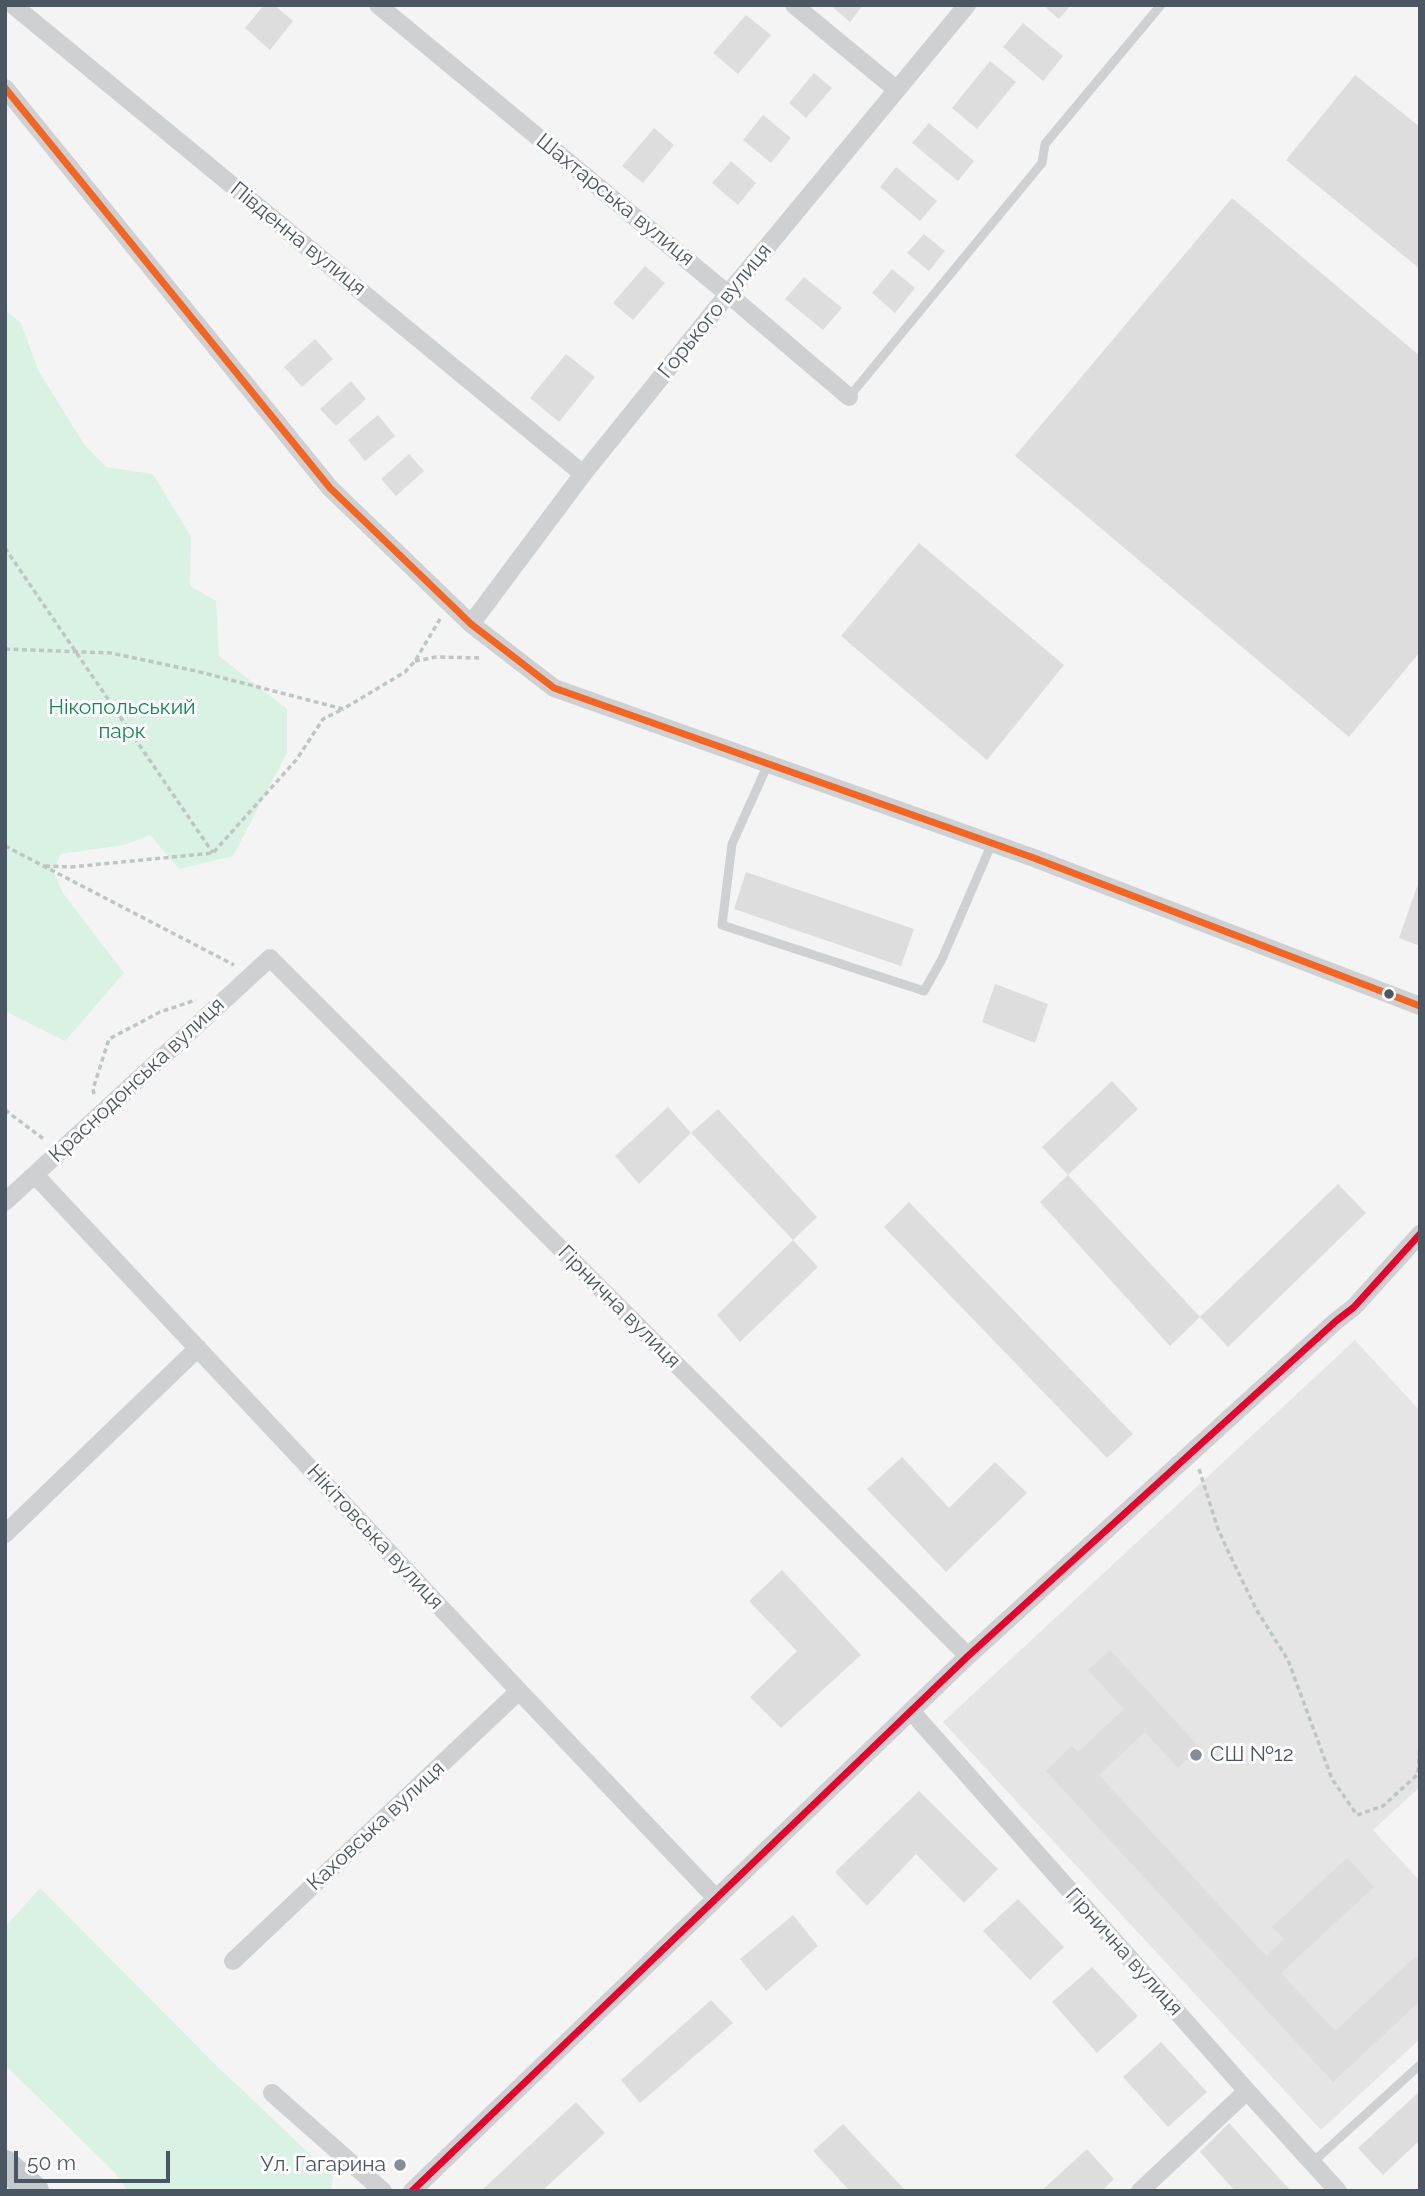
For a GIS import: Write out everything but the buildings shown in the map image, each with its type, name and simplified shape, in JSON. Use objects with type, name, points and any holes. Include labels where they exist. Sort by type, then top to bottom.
[{"type":"highway","points":[[5,2165],[34,2191]]},
{"type":"street","name":"Південна вулиця","points":[[13,5],[583,474]]},
{"type":"street","name":"Шахтарська вулиця","points":[[378,5],[849,397]]},
{"type":"street","points":[[794,5],[897,90]]},
{"type":"street","name":"Горького вулиця","points":[[471,624],[583,474],[967,5]]},
{"type":"street","points":[[5,88],[330,488],[471,624],[554,688],[992,843],[1420,1006]]},
{"type":"street","name":"Краснодонська вулиця","points":[[5,1202],[270,958]]},
{"type":"street","name":"Гірнична вулиця","points":[[270,958],[968,1656]]},
{"type":"street","name":"Нікітовська вулиця","points":[[35,1175],[716,1898]]},
{"type":"street","points":[[412,2191],[968,1656],[1354,1307],[1420,1234]]},
{"type":"street","points":[[5,1534],[198,1348]]},
{"type":"street","name":"Каховська вулиця","points":[[233,1961],[519,1691]]},
{"type":"street","name":"Гірнична вулиця","points":[[911,1711],[1338,2191]]},
{"type":"street","points":[[1140,2191],[1247,2091]]},
{"type":"street","points":[[271,2094],[383,2191]]},
{"type":"lane","points":[[849,397],[1042,163],[1045,144],[1161,5]]},
{"type":"lane","points":[[768,764],[732,844],[722,925],[925,991],[942,959],[992,843]]},
{"type":"lane","points":[[1313,2162],[1420,2065]]},
{"type":"path","points":[[5,548],[212,853]]},
{"type":"path","points":[[45,866],[71,867],[212,853],[297,759],[323,719],[405,672],[415,661],[450,603]]},
{"type":"path","points":[[5,649],[111,653],[196,671],[343,709]]},
{"type":"path","points":[[415,661],[436,657],[477,659],[511,655]]},
{"type":"path","points":[[5,846],[246,979]]},
{"type":"path","points":[[99,1115],[93,1089],[109,1039],[160,1012],[246,979]]},
{"type":"path","points":[[5,1110],[60,1152]]},
{"type":"path","points":[[1194,1452],[1218,1529],[1256,1609],[1288,1660],[1332,1779],[1357,1815],[1383,1806],[1418,1774],[1420,1740]]},
{"type":"shaded area","name":"СШ №12","points":[[1355,1340],[1420,1411],[1420,1787],[1373,1830],[1420,1881],[1420,2039],[1321,2130],[943,1722]]},
{"type":"green space","name":"Нікопольський парк","points":[[5,310],[21,323],[38,370],[84,444],[106,467],[153,474],[191,537],[190,586],[216,601],[219,656],[287,709],[287,753],[233,856],[179,869],[150,835],[124,845],[61,854],[53,871],[63,893],[124,973],[65,1041],[5,1011]]},
{"type":"green space","points":[[40,1888],[220,2069],[333,2176],[331,2191],[128,2191],[114,2172],[5,2065],[5,1927]]},
{"type":"transit line","points":[[5,88],[330,488],[471,624],[554,688],[1034,858],[1420,1006]]},
{"type":"transit line","points":[[412,2191],[968,1656],[1354,1307],[1420,1234]]},
{"type":"place","name":"СШ №12","points":[[1196,1755]]},
{"type":"place","name":"Ул. Гагарина","points":[[400,2165]]}]
